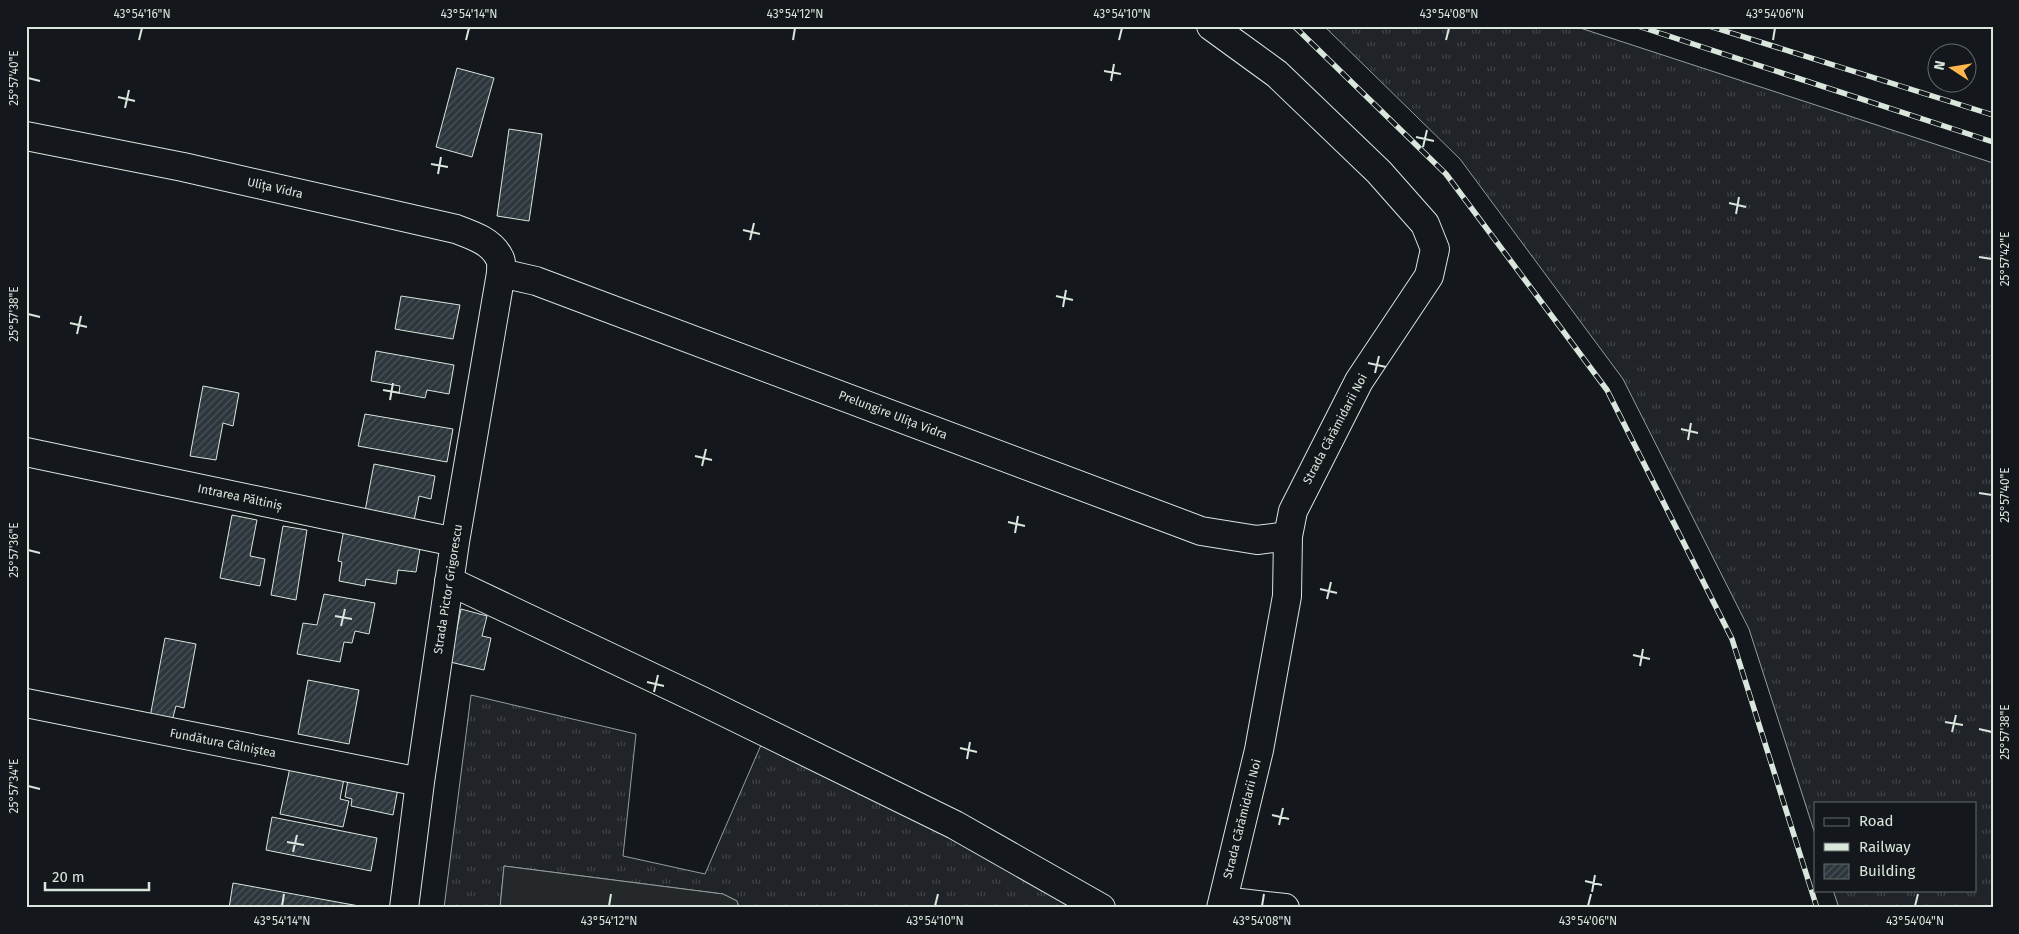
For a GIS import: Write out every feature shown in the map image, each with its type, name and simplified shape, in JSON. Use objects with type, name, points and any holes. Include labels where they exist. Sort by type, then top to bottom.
[{"type":"street","name":"Strada Cărămidarii Noi","points":[[1211,26],[1277,74],[1379,172],[1424,224],[1435,249],[1429,276],[1359,380],[1293,510],[1288,536],[1287,596],[1259,750],[1222,904]]},
{"type":"street","name":"Ulița Vidra","points":[[26,136],[183,167],[456,229],[475,236],[490,246],[500,258],[501,273]]},
{"type":"street","name":"Prelungire Ulița Vidra","points":[[501,273],[536,281],[1201,531],[1257,540],[1288,536]]},
{"type":"street","name":"Strada Pictor Grigorescu","points":[[404,908],[448,581],[501,273]]},
{"type":"street","name":"Intrarea Păltiniș","points":[[26,452],[454,542]]},
{"type":"street","points":[[448,581],[694,697],[955,825],[1101,908]]},
{"type":"street","name":"Fundătura Câlniștea","points":[[26,704],[420,782]]},
{"type":"street","points":[[1222,904],[1285,908]]},
{"type":"green space","points":[[1324,26],[1574,26],[1993,163],[1993,908],[1839,908],[1834,892],[1976,892],[1976,802],[1814,802],[1814,831],[1749,629],[1623,379],[1460,159]]},
{"type":"green space","points":[[471,695],[636,734],[623,856],[705,874],[761,745],[953,836],[1078,908],[739,908],[737,901],[723,894],[504,866],[500,908],[444,908]]},
{"type":"shaded area","points":[[504,866],[723,894],[737,901],[739,908],[500,908]]},
{"type":"building","points":[[457,68],[494,78],[472,157],[436,147]]},
{"type":"building","points":[[509,129],[542,134],[529,221],[497,216]]},
{"type":"building","points":[[401,296],[460,305],[453,339],[395,329]]},
{"type":"building","points":[[376,351],[454,365],[449,394],[427,390],[425,398],[399,393],[400,386],[371,381]]},
{"type":"building","points":[[203,386],[239,393],[233,426],[223,423],[216,460],[190,456]]},
{"type":"building","points":[[365,414],[453,429],[447,462],[358,446]]},
{"type":"building","points":[[374,464],[435,476],[431,499],[419,496],[414,521],[365,511]]},
{"type":"building","points":[[232,515],[257,520],[250,556],[265,559],[260,586],[220,578]]},
{"type":"building","points":[[283,526],[307,530],[296,600],[271,595]]},
{"type":"building","points":[[344,529],[421,543],[416,572],[398,570],[396,584],[366,579],[365,586],[339,581],[342,562],[338,561]]},
{"type":"building","points":[[324,594],[375,603],[369,634],[355,631],[352,643],[344,642],[340,662],[297,654],[303,623],[317,625]]},
{"type":"building","points":[[461,609],[487,616],[482,636],[491,638],[484,670],[450,662]]},
{"type":"building","points":[[165,638],[196,644],[184,708],[176,706],[172,721],[150,717]]},
{"type":"building","points":[[308,680],[359,690],[349,744],[298,734]]},
{"type":"building","points":[[291,763],[345,774],[340,799],[349,801],[343,827],[280,814]]},
{"type":"building","points":[[349,774],[399,783],[393,815],[351,806],[352,799],[345,797]]},
{"type":"building","points":[[272,817],[377,838],[371,871],[266,850]]},
{"type":"building","points":[[233,883],[359,906],[359,908],[229,908]]},
{"type":"railway","points":[[1294,26],[1446,174],[1607,390],[1732,639],[1817,908]]},
{"type":"railway","points":[[1638,26],[1993,142]]},
{"type":"railway","points":[[1709,26],[1993,115]]}]
